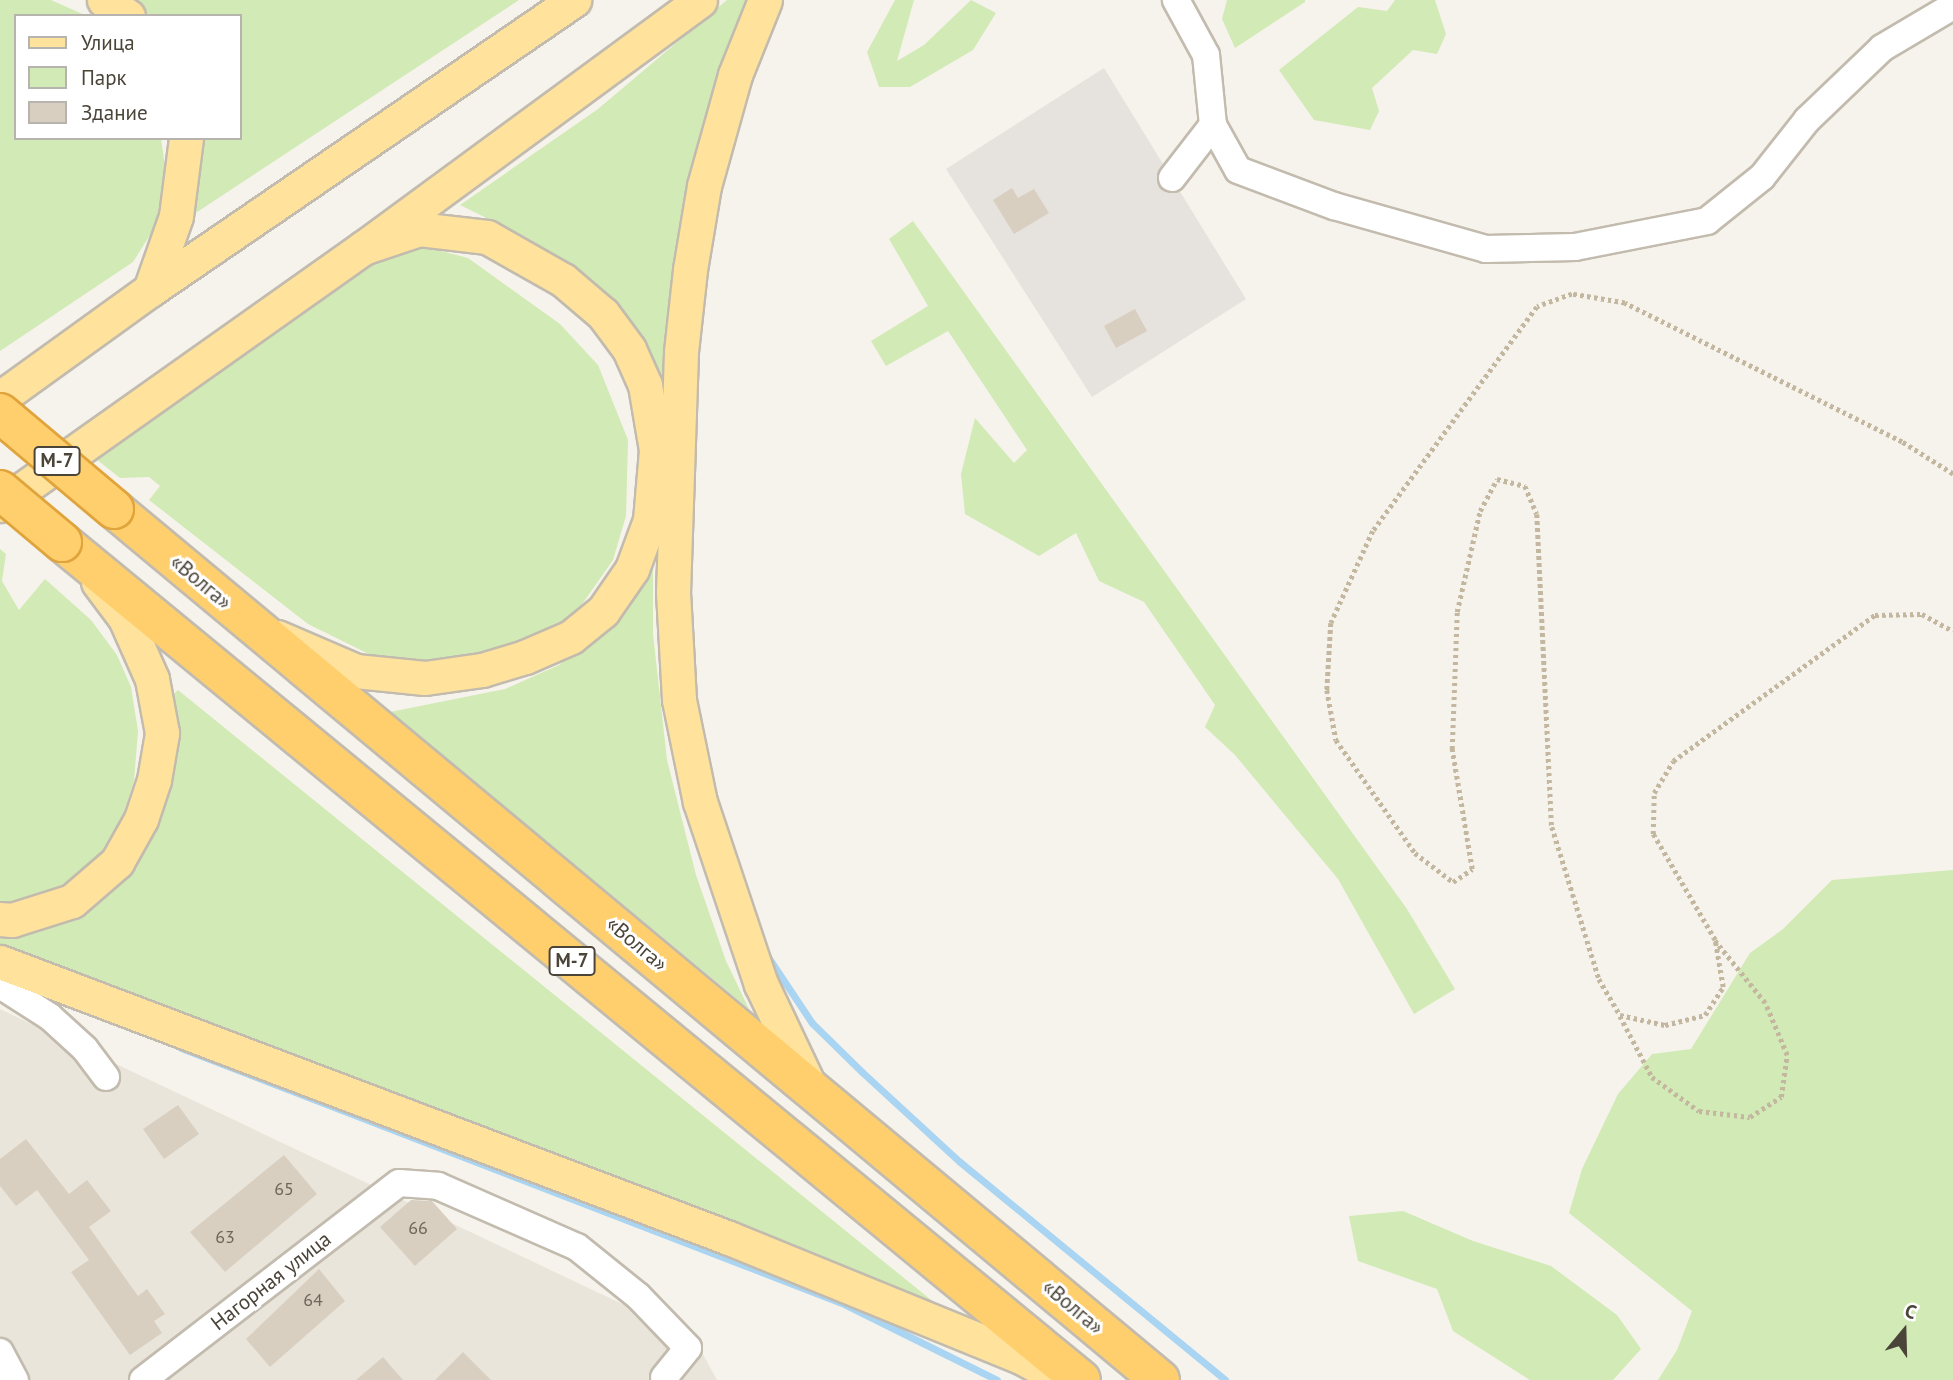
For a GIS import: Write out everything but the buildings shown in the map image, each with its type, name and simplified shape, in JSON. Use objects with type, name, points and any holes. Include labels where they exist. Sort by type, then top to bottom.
[{"type":"highway","name":"«Волга»","points":[[0,413],[1160,1380]]},
{"type":"highway","name":"М-7","points":[[0,490],[1081,1380]]},
{"type":"main road","points":[[104,0],[125,14]]},
{"type":"main road","points":[[0,398],[150,290],[574,0]]},
{"type":"main road","points":[[0,505],[363,248],[700,0]]},
{"type":"main road","points":[[765,0],[735,75],[708,174],[690,270],[681,352],[673,592],[679,699],[700,802],[761,984],[810,1087]]},
{"type":"main road","points":[[150,290],[176,216],[186,140]]},
{"type":"main road","points":[[257,628],[356,671],[425,678],[482,670],[571,637],[603,611],[632,569],[650,520],[656,450],[645,385],[629,349],[603,314],[563,279],[488,237],[419,229],[363,248]]},
{"type":"main road","points":[[0,919],[12,920],[72,901],[117,862],[141,819],[154,780],[162,733],[152,679],[125,618],[67,544]]},
{"type":"main road","points":[[0,962],[729,1238],[1021,1357],[1063,1380]]},
{"type":"street","points":[[1176,0],[1206,55],[1213,125],[1238,170],[1334,206],[1486,249],[1575,247],[1707,221],[1762,177],[1807,120],[1882,48],[1953,6]]},
{"type":"street","points":[[1172,178],[1213,125]]},
{"type":"street","points":[[0,985],[50,1017],[85,1049],[106,1077]]},
{"type":"street","name":"Нагорная улица","points":[[143,1380],[399,1183],[438,1186],[577,1247],[638,1296],[688,1348],[664,1378]]},
{"type":"street","points":[[0,1352],[15,1380]]},
{"type":"path","points":[[1953,474],[1902,443],[1625,303],[1572,294],[1537,307],[1373,531],[1331,623],[1327,690],[1336,740],[1415,853],[1453,882],[1472,869],[1452,749],[1457,612],[1480,511],[1491,490],[1497,479],[1525,486],[1538,514],[1552,827],[1599,979],[1652,1077],[1699,1111],[1750,1117],[1781,1097],[1787,1055],[1765,1003],[1715,940],[1653,835],[1654,793],[1673,761],[1875,615],[1922,614],[1953,631]]},
{"type":"path","points":[[1620,1015],[1665,1025],[1705,1015],[1723,987],[1715,940]]},
{"type":"shaded area","points":[[1104,68],[1246,299],[1092,397],[946,169]]},
{"type":"shaded area","points":[[0,1009],[694,1338],[717,1380],[0,1380]]},
{"type":"green space","points":[[0,0],[51,0],[82,14],[14,14],[14,140],[161,140],[166,174],[155,227],[133,262],[0,351]]},
{"type":"green space","points":[[135,0],[519,0],[188,218],[197,140],[242,140],[242,14],[148,14]]},
{"type":"green space","points":[[727,0],[758,0],[731,48],[701,129],[673,272],[664,418],[623,318],[584,274],[525,237],[460,205],[598,109]]},
{"type":"green space","points":[[895,0],[914,0],[897,61],[924,45],[971,0],[996,13],[973,50],[910,87],[879,87],[867,52]]},
{"type":"green space","points":[[1227,0],[1305,2],[1235,48],[1222,19]]},
{"type":"green space","points":[[1395,0],[1435,0],[1446,34],[1437,54],[1413,50],[1372,88],[1379,111],[1370,130],[1314,120],[1279,70],[1358,7],[1387,11]]},
{"type":"green space","points":[[913,221],[1407,909],[1455,989],[1414,1014],[1338,879],[1235,755],[1205,727],[1215,705],[1144,602],[1099,581],[1076,533],[1039,556],[965,514],[961,474],[975,418],[1014,463],[1027,450],[948,331],[886,366],[871,341],[928,306],[889,239]]},
{"type":"green space","points":[[406,248],[433,249],[468,258],[560,324],[598,365],[628,440],[626,516],[613,560],[576,613],[528,646],[445,665],[387,663],[308,624],[149,500],[160,486],[149,477],[120,478],[96,459],[368,264]]},
{"type":"green space","points":[[0,549],[6,554],[2,581],[19,610],[45,579],[91,620],[117,655],[131,687],[138,731],[134,781],[121,821],[96,865],[55,896],[0,907]]},
{"type":"green space","points":[[653,557],[653,634],[667,760],[696,875],[726,961],[749,1009],[390,712],[505,689],[559,665],[606,627]]},
{"type":"green space","points":[[178,690],[941,1308],[0,946],[0,933],[122,875],[170,697]]},
{"type":"green space","points":[[1953,870],[1953,1380],[1658,1380],[1677,1350],[1692,1311],[1569,1213],[1582,1169],[1618,1094],[1652,1054],[1691,1049],[1750,953],[1783,929],[1832,880]]},
{"type":"green space","points":[[1403,1211],[1473,1241],[1551,1266],[1617,1315],[1641,1349],[1613,1380],[1530,1380],[1453,1331],[1437,1289],[1358,1261],[1349,1216]]},
{"type":"waterway","points":[[768,957],[812,1023],[862,1072],[960,1162],[1225,1380]]},
{"type":"waterway","points":[[181,1048],[842,1303],[997,1380]]}]
